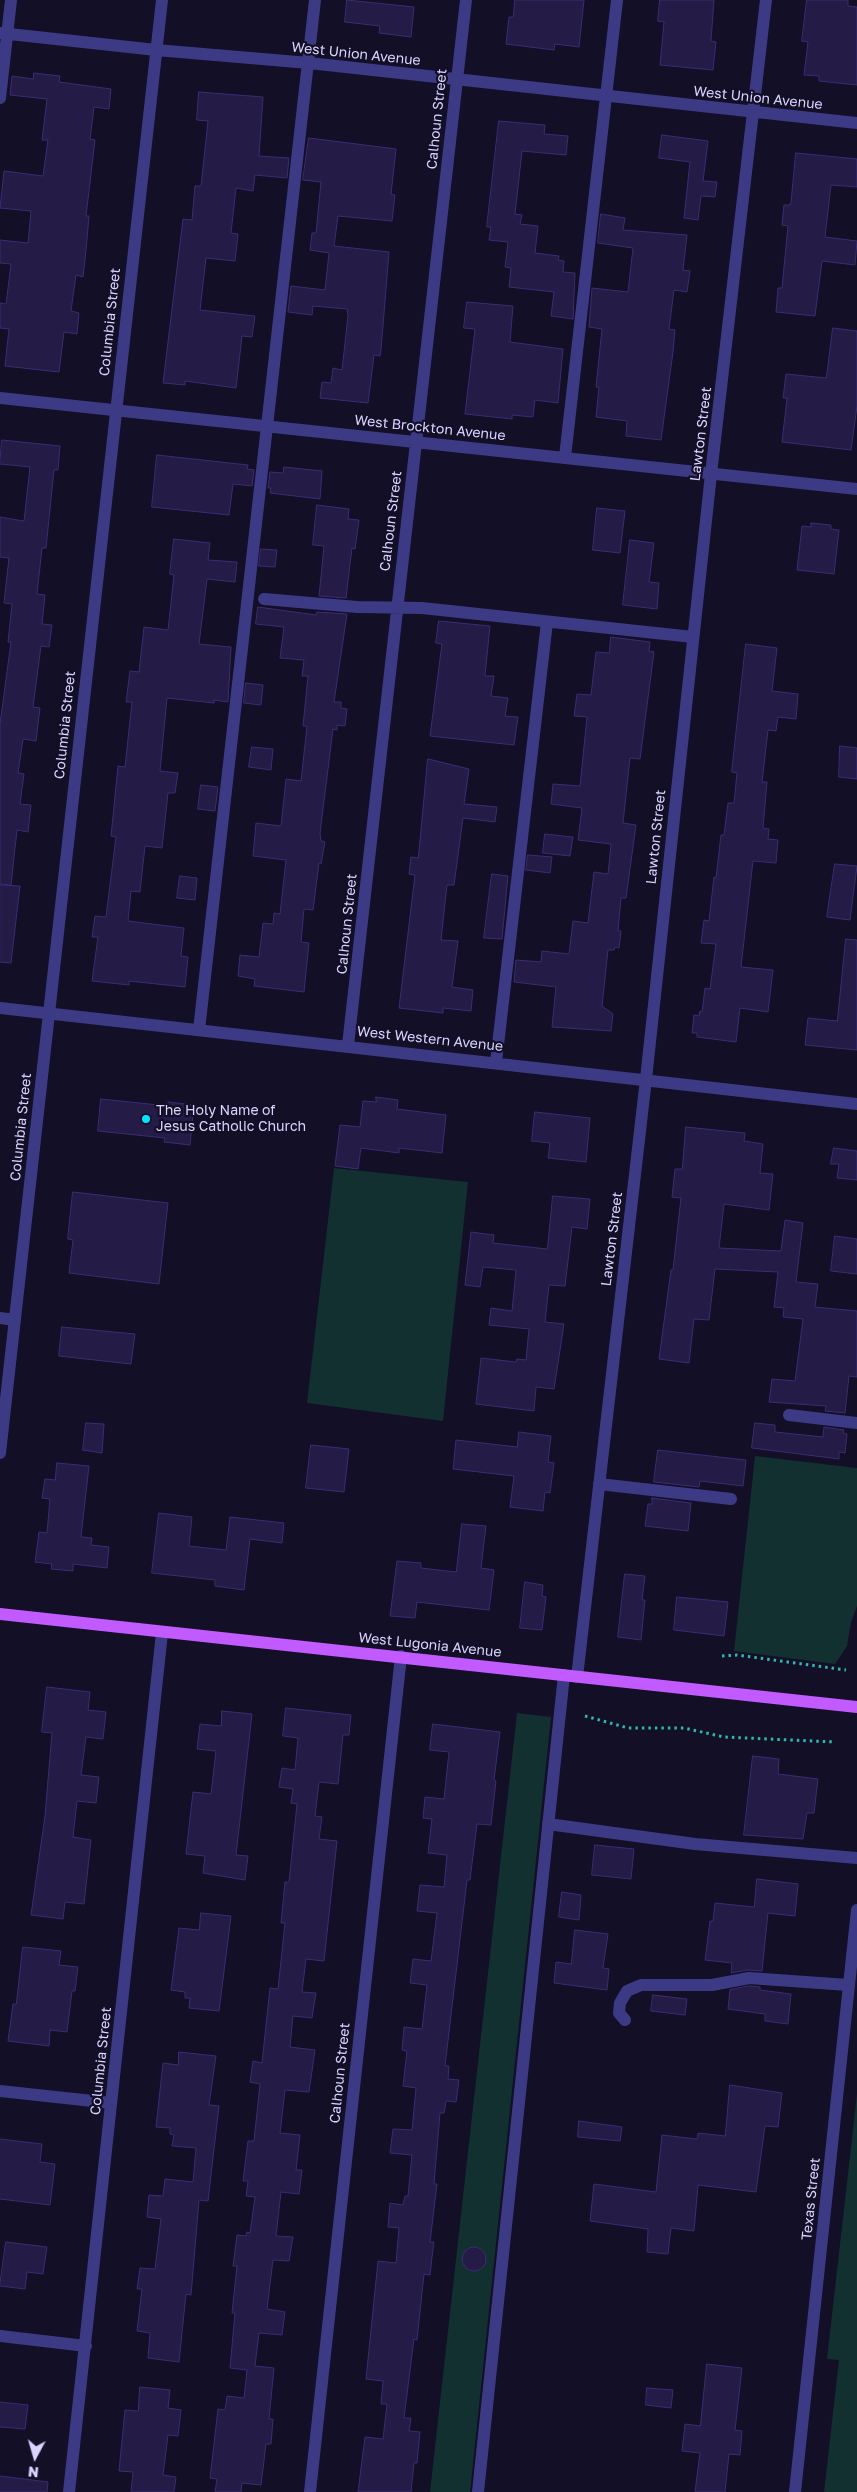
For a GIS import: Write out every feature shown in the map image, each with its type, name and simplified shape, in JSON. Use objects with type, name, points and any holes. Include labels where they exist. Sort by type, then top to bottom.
[{"type":"main road","name":"West Lugonia Avenue","points":[[0,1614],[162,1633],[401,1656],[564,1676],[857,1707]]},
{"type":"street","points":[[0,98],[4,33],[11,0]]},
{"type":"street","name":"Columbia Street","points":[[0,1453],[3,1401],[15,1320],[162,0]]},
{"type":"street","points":[[199,1030],[316,0]]},
{"type":"street","name":"Calhoun Street","points":[[348,1045],[466,0]]},
{"type":"street","points":[[565,457],[617,0]]},
{"type":"street","name":"Lawton Street","points":[[577,1677],[646,1079],[692,637],[766,0]]},
{"type":"street","name":"West Union Avenue","points":[[4,33],[156,50],[309,63],[857,124]]},
{"type":"street","name":"West Brockton Avenue","points":[[0,398],[857,489]]},
{"type":"street","points":[[264,599],[356,607],[422,608],[692,637]]},
{"type":"street","points":[[496,1062],[547,622]]},
{"type":"street","name":"West Western Avenue","points":[[0,1008],[348,1045],[857,1104]]},
{"type":"street","points":[[0,1318],[15,1320]]},
{"type":"street","points":[[789,1415],[857,1423]]},
{"type":"street","points":[[599,1484],[731,1499]]},
{"type":"street","name":"Columbia Street","points":[[69,2492],[162,1633]]},
{"type":"street","name":"Calhoun Street","points":[[310,2492],[401,1656]]},
{"type":"street","points":[[478,2492],[564,1676]]},
{"type":"street","points":[[548,1824],[695,1844],[857,1858]]},
{"type":"street","name":"Texas Street","points":[[795,2492],[857,1910]]},
{"type":"street","points":[[625,2020],[619,2013],[620,2003],[627,1990],[641,1985],[712,1986],[750,1978],[848,1986]]},
{"type":"street","points":[[0,2091],[111,2104]]},
{"type":"street","points":[[0,2336],[86,2346]]},
{"type":"path","points":[[722,1656],[738,1655],[846,1670]]},
{"type":"path","points":[[585,1716],[628,1728],[684,1728],[724,1737],[835,1742]]},
{"type":"green space","points":[[334,1168],[468,1182],[443,1421],[307,1403]]},
{"type":"green space","points":[[755,1456],[857,1468],[857,1606],[851,1622],[847,1646],[835,1664],[734,1651]]},
{"type":"green space","points":[[517,1713],[551,1717],[470,2492],[430,2492]]},
{"type":"green space","points":[[857,2094],[857,2492],[824,2492],[839,2360],[827,2359]]},
{"type":"building","points":[[347,0],[414,7],[411,37],[379,33],[380,26],[345,22]]},
{"type":"building","points":[[515,0],[584,0],[579,47],[555,44],[554,50],[506,44],[509,17],[513,17]]},
{"type":"building","points":[[660,0],[714,0],[711,41],[716,42],[713,70],[660,65],[664,22],[658,21]]},
{"type":"building","points":[[807,0],[848,0],[848,6],[857,7],[857,85],[819,81],[819,76],[804,75],[808,42],[802,41]]},
{"type":"building","points":[[34,73],[60,76],[59,82],[111,89],[109,109],[94,107],[90,139],[95,140],[86,216],[89,216],[83,277],[76,275],[71,311],[79,313],[77,334],[64,332],[59,372],[5,366],[9,329],[0,328],[0,303],[6,304],[11,264],[0,263],[0,240],[28,243],[31,211],[0,208],[4,171],[43,176],[48,140],[42,140],[47,99],[10,95],[12,76],[33,79]]},
{"type":"building","points":[[199,92],[263,97],[259,156],[289,158],[287,178],[255,175],[253,191],[236,188],[231,233],[238,234],[235,261],[206,258],[200,310],[255,316],[252,337],[242,336],[236,388],[185,381],[185,385],[163,383],[183,219],[192,220],[195,186],[201,186],[208,121],[197,120]]},
{"type":"building","points":[[499,121],[545,125],[544,134],[568,136],[566,155],[522,151],[515,214],[522,215],[520,224],[538,226],[535,253],[559,256],[558,260],[564,261],[563,272],[575,273],[573,319],[551,316],[554,292],[509,287],[511,268],[505,267],[508,242],[489,240],[491,227],[487,227]]},
{"type":"building","points":[[662,135],[708,141],[703,181],[717,182],[715,197],[701,196],[698,220],[684,218],[690,162],[659,158]]},
{"type":"building","points":[[309,138],[396,149],[391,194],[395,195],[392,221],[338,216],[334,246],[389,252],[381,350],[380,356],[374,355],[368,403],[320,398],[322,382],[331,383],[333,368],[342,370],[348,316],[347,309],[313,306],[312,315],[288,312],[291,286],[325,290],[329,253],[310,250],[312,233],[316,233],[321,182],[303,180]]},
{"type":"building","points":[[796,153],[857,159],[857,187],[831,185],[825,237],[857,241],[855,265],[822,261],[815,316],[776,312],[778,288],[782,288],[788,226],[782,225],[784,205],[790,205],[791,202]]},
{"type":"building","points":[[601,214],[625,218],[623,230],[687,235],[683,270],[690,271],[687,292],[674,290],[669,329],[675,330],[661,440],[626,436],[627,421],[596,417],[599,387],[596,387],[602,329],[589,327],[592,288],[628,292],[633,248],[598,243]]},
{"type":"building","points":[[467,302],[513,306],[510,342],[563,349],[558,403],[535,400],[533,417],[512,415],[512,419],[465,414],[475,329],[464,328]]},
{"type":"building","points":[[833,328],[857,331],[857,406],[851,450],[782,442],[787,398],[783,398],[786,374],[826,378]]},
{"type":"building","points":[[2,440],[60,446],[58,470],[54,470],[46,548],[42,548],[37,594],[45,595],[42,624],[52,625],[49,647],[41,646],[33,707],[40,708],[36,741],[23,739],[18,773],[24,774],[20,804],[31,805],[28,832],[17,830],[11,885],[0,884],[0,724],[11,642],[8,642],[12,604],[4,603],[9,558],[0,557],[0,517],[24,521],[30,467],[0,464]]},
{"type":"building","points":[[157,455],[248,465],[247,469],[254,470],[252,486],[233,484],[229,515],[152,507]]},
{"type":"building","points":[[284,467],[322,471],[320,499],[270,493],[271,488],[268,488],[270,472],[283,473]]},
{"type":"building","points":[[317,505],[349,509],[348,519],[359,520],[355,549],[352,548],[346,598],[319,596],[324,546],[313,545]]},
{"type":"building","points":[[597,508],[625,511],[620,553],[593,550]]},
{"type":"building","points":[[811,523],[831,525],[831,529],[839,530],[834,574],[797,570],[802,526],[811,527]]},
{"type":"building","points":[[174,539],[210,543],[208,560],[237,562],[235,582],[207,579],[199,644],[231,647],[228,702],[214,700],[214,703],[167,698],[160,771],[178,773],[175,793],[168,793],[162,848],[145,846],[140,892],[131,891],[128,921],[184,928],[181,956],[188,957],[185,987],[129,981],[129,985],[92,981],[98,937],[92,937],[95,916],[106,917],[116,837],[111,836],[118,766],[125,767],[132,702],[126,702],[130,671],[139,672],[144,627],[168,630],[174,575],[170,574]]},
{"type":"building","points":[[630,540],[654,543],[649,582],[659,583],[657,609],[623,605]]},
{"type":"building","points":[[261,549],[277,550],[275,567],[259,566]]},
{"type":"building","points":[[258,607],[316,615],[317,612],[347,614],[334,702],[341,702],[341,708],[347,709],[345,726],[337,725],[337,730],[333,729],[320,833],[321,841],[325,842],[321,864],[319,863],[313,910],[304,909],[301,942],[309,943],[304,992],[254,986],[255,979],[238,976],[240,955],[259,957],[263,923],[273,924],[274,913],[280,914],[286,860],[253,856],[256,823],[281,826],[286,779],[301,781],[307,726],[303,726],[308,676],[302,676],[304,660],[280,658],[284,627],[256,624]]},
{"type":"building","points":[[439,621],[490,626],[485,676],[494,676],[491,696],[508,698],[505,716],[518,717],[514,745],[430,736],[442,644],[436,643]]},
{"type":"building","points":[[611,637],[650,642],[649,651],[654,652],[640,759],[630,758],[623,823],[636,825],[626,898],[621,898],[618,931],[621,931],[619,948],[615,947],[614,950],[608,950],[602,1006],[613,1014],[611,1031],[552,1027],[556,987],[514,982],[516,960],[541,962],[542,951],[569,954],[573,921],[588,923],[594,872],[608,874],[611,844],[578,840],[582,808],[551,804],[553,784],[580,786],[587,717],[574,716],[577,694],[591,695],[596,652],[609,653]]},
{"type":"building","points":[[746,644],[777,648],[772,691],[798,694],[796,719],[778,717],[776,731],[768,730],[762,782],[767,782],[763,828],[769,829],[768,839],[778,840],[776,863],[753,861],[741,967],[773,970],[768,1012],[740,1008],[736,1042],[697,1037],[697,1033],[692,1033],[694,1015],[699,1016],[700,1011],[702,1012],[705,988],[710,989],[716,944],[701,943],[704,920],[709,921],[714,877],[716,878],[721,835],[724,835],[728,803],[734,803],[737,773],[732,772]]},
{"type":"building","points":[[246,683],[263,685],[261,705],[244,703]]},
{"type":"building","points":[[840,746],[857,748],[857,779],[839,777]]},
{"type":"building","points":[[252,747],[273,749],[271,770],[249,767]]},
{"type":"building","points":[[428,759],[469,769],[464,804],[497,807],[495,822],[463,818],[454,885],[447,885],[441,940],[458,941],[452,987],[473,990],[471,1011],[443,1008],[443,1013],[399,1008],[415,875],[409,874],[411,857],[418,858]]},
{"type":"building","points":[[201,785],[218,787],[215,811],[198,809]]},
{"type":"building","points":[[545,834],[573,837],[570,856],[543,853]]},
{"type":"building","points":[[528,855],[552,857],[550,873],[526,870]]},
{"type":"building","points":[[835,864],[857,866],[850,920],[827,917]]},
{"type":"building","points":[[492,874],[508,876],[502,939],[484,938]]},
{"type":"building","points":[[180,876],[197,878],[195,900],[177,898]]},
{"type":"building","points":[[0,885],[20,886],[11,963],[0,962]]},
{"type":"building","points":[[846,939],[857,940],[857,1050],[805,1045],[808,1018],[837,1021]]},
{"type":"building","points":[[376,1097],[398,1100],[397,1109],[446,1115],[442,1153],[399,1148],[399,1153],[361,1148],[358,1169],[335,1166],[340,1125],[360,1127],[363,1101],[376,1102]]},
{"type":"building","name":"The Holy Name of Jesus Catholic Church","points":[[101,1099],[168,1106],[168,1102],[194,1105],[190,1145],[164,1142],[165,1138],[98,1131]]},
{"type":"building","points":[[535,1112],[590,1118],[586,1162],[548,1158],[550,1143],[532,1141]]},
{"type":"building","points":[[686,1127],[745,1133],[744,1141],[763,1144],[760,1173],[773,1174],[769,1210],[724,1204],[719,1248],[781,1251],[785,1220],[803,1223],[796,1282],[818,1284],[815,1307],[857,1311],[857,1377],[849,1376],[845,1413],[825,1411],[826,1406],[769,1402],[772,1379],[795,1381],[803,1319],[783,1317],[784,1308],[774,1307],[778,1272],[715,1269],[709,1320],[694,1319],[689,1363],[659,1359],[671,1270],[673,1270],[681,1198],[672,1197],[675,1169],[682,1169]]},
{"type":"building","points":[[834,1148],[857,1151],[857,1180],[837,1178],[839,1164],[831,1164]]},
{"type":"building","points":[[73,1192],[168,1203],[159,1284],[69,1273],[73,1240],[68,1239]]},
{"type":"building","points":[[553,1196],[590,1199],[587,1229],[572,1227],[565,1286],[549,1285],[545,1322],[564,1324],[554,1389],[536,1387],[534,1411],[476,1404],[481,1358],[516,1362],[517,1359],[526,1360],[529,1329],[489,1325],[491,1308],[512,1311],[516,1270],[483,1267],[480,1287],[465,1285],[471,1232],[494,1235],[493,1243],[547,1249]]},
{"type":"building","points":[[835,1236],[857,1239],[857,1274],[831,1271]]},
{"type":"building","points":[[62,1327],[135,1334],[131,1364],[59,1356]]},
{"type":"building","points":[[86,1423],[104,1424],[102,1453],[83,1450]]},
{"type":"building","points":[[755,1423],[775,1425],[775,1432],[823,1437],[824,1427],[844,1430],[843,1433],[847,1434],[845,1453],[839,1452],[839,1459],[752,1448]]},
{"type":"building","points":[[519,1432],[551,1436],[548,1462],[554,1463],[550,1493],[545,1492],[543,1511],[510,1507],[514,1476],[453,1469],[456,1440],[517,1447]]},
{"type":"building","points":[[311,1445],[349,1449],[344,1492],[306,1488]]},
{"type":"building","points":[[658,1450],[746,1460],[743,1486],[700,1481],[699,1487],[654,1482]]},
{"type":"building","points":[[57,1463],[89,1466],[81,1537],[92,1538],[91,1545],[109,1547],[107,1568],[73,1564],[73,1571],[51,1569],[52,1564],[35,1562],[39,1532],[47,1533],[50,1499],[42,1498],[45,1479],[55,1480]]},
{"type":"building","points":[[652,1498],[691,1503],[688,1531],[645,1526],[648,1504],[652,1504]]},
{"type":"building","points":[[159,1513],[192,1517],[189,1546],[226,1550],[230,1517],[284,1523],[282,1543],[250,1539],[244,1590],[215,1586],[215,1580],[152,1573]]},
{"type":"building","points":[[462,1524],[486,1526],[481,1568],[494,1570],[489,1610],[417,1602],[415,1618],[390,1616],[397,1561],[421,1563],[421,1568],[456,1572]]},
{"type":"building","points":[[625,1574],[645,1576],[641,1640],[618,1637]]},
{"type":"building","points":[[525,1582],[543,1585],[542,1596],[546,1597],[542,1630],[520,1628]]},
{"type":"building","points":[[677,1597],[728,1602],[724,1636],[674,1630]]},
{"type":"building","points":[[47,1687],[90,1692],[88,1710],[106,1712],[103,1739],[86,1737],[81,1775],[99,1777],[96,1803],[77,1801],[73,1837],[91,1840],[84,1904],[65,1902],[63,1919],[31,1915],[45,1816],[52,1733],[42,1732]]},
{"type":"building","points":[[286,1708],[351,1715],[349,1735],[343,1735],[338,1784],[319,1782],[315,1816],[322,1817],[319,1839],[337,1841],[324,1961],[306,1959],[302,1992],[316,1993],[312,2018],[293,2016],[290,2047],[315,2050],[309,2092],[285,2090],[280,2133],[300,2135],[296,2170],[302,2170],[299,2194],[281,2192],[276,2236],[293,2237],[289,2261],[273,2260],[267,2309],[285,2312],[282,2335],[259,2333],[255,2366],[274,2368],[269,2419],[273,2419],[271,2444],[266,2444],[261,2485],[242,2483],[241,2492],[215,2492],[217,2479],[210,2478],[218,2409],[225,2410],[227,2396],[244,2398],[247,2370],[230,2368],[235,2313],[232,2313],[237,2266],[233,2266],[237,2235],[246,2236],[247,2232],[250,2233],[255,2197],[246,2196],[248,2181],[243,2181],[248,2141],[254,2141],[260,2084],[250,2082],[253,2061],[262,2063],[270,1988],[278,1989],[285,1923],[281,1923],[285,1882],[289,1882],[297,1804],[291,1803],[293,1789],[279,1787],[282,1768],[295,1770],[298,1738],[283,1736]]},
{"type":"building","points":[[222,1711],[252,1714],[236,1855],[248,1856],[245,1880],[203,1873],[205,1856],[186,1854],[193,1792],[211,1794],[216,1751],[197,1749],[200,1724],[221,1726]]},
{"type":"building","points":[[433,1724],[500,1732],[494,1780],[496,1781],[491,1825],[477,1824],[470,1880],[467,1880],[445,2066],[449,2066],[448,2079],[459,2080],[456,2102],[446,2101],[444,2113],[440,2113],[434,2184],[437,2184],[430,2242],[434,2242],[430,2275],[424,2274],[417,2340],[414,2339],[404,2418],[411,2418],[409,2431],[420,2432],[417,2463],[414,2463],[411,2492],[358,2492],[365,2437],[383,2439],[387,2404],[381,2404],[383,2381],[366,2379],[378,2261],[396,2263],[399,2228],[388,2227],[390,2203],[403,2205],[405,2196],[408,2196],[412,2155],[390,2153],[393,2129],[412,2130],[416,2088],[403,2086],[407,2051],[402,2050],[404,2027],[422,2029],[427,1985],[410,1983],[413,1959],[431,1961],[437,1913],[417,1911],[420,1885],[444,1887],[447,1855],[428,1853],[432,1819],[423,1818],[425,1797],[444,1799],[449,1752],[430,1750]]},
{"type":"building","points":[[753,1756],[779,1759],[778,1774],[818,1779],[814,1813],[807,1813],[803,1839],[744,1835]]},
{"type":"building","points":[[595,1845],[634,1849],[631,1879],[592,1875]]},
{"type":"building","points":[[757,1879],[798,1884],[795,1916],[768,1913],[762,1971],[748,1970],[731,1973],[732,1963],[705,1960],[710,1921],[713,1921],[715,1903],[754,1907]]},
{"type":"building","points":[[562,1892],[581,1895],[579,1920],[559,1917]]},
{"type":"building","points":[[201,1913],[231,1916],[219,2011],[189,2008],[190,1998],[185,1998],[185,1992],[171,1990],[179,1928],[199,1930]]},
{"type":"building","points":[[575,1930],[608,1934],[603,1968],[609,1969],[607,1990],[554,1983],[556,1962],[571,1964]]},
{"type":"building","points":[[23,1947],[61,1951],[59,1965],[78,1967],[75,1991],[72,1991],[67,2032],[50,2030],[49,2046],[8,2041],[13,2004],[16,2004]]},
{"type":"building","points":[[749,1986],[760,1987],[760,1990],[791,1994],[788,2024],[765,2021],[765,2014],[728,2009],[730,1990]]},
{"type":"building","points":[[653,1995],[687,1999],[685,2015],[651,2011]]},
{"type":"building","points":[[179,2052],[216,2056],[209,2105],[219,2106],[208,2201],[199,2200],[191,2295],[186,2294],[179,2362],[148,2358],[150,2333],[137,2331],[142,2289],[137,2289],[140,2268],[155,2269],[161,2219],[147,2217],[149,2195],[163,2196],[165,2179],[193,2182],[196,2148],[172,2146],[174,2135],[170,2134],[170,2128],[156,2127],[163,2063],[178,2065]]},
{"type":"building","points":[[730,2085],[782,2093],[778,2127],[765,2126],[756,2192],[698,2185],[694,2231],[671,2228],[668,2254],[647,2252],[648,2229],[590,2221],[594,2184],[656,2192],[662,2135],[697,2139],[698,2133],[725,2136]]},
{"type":"building","points":[[579,2121],[622,2127],[620,2141],[578,2137]]},
{"type":"building","points":[[0,2139],[42,2144],[40,2162],[55,2164],[50,2205],[0,2199]]},
{"type":"building","points":[[6,2242],[47,2247],[43,2274],[27,2272],[25,2289],[0,2286]]},
{"type":"building","points":[[474,2247],[479,2248],[485,2254],[485,2264],[479,2270],[474,2271],[469,2270],[463,2264],[462,2259],[463,2254],[469,2248]]},
{"type":"building","points":[[707,2364],[742,2368],[735,2430],[742,2431],[740,2455],[729,2454],[725,2492],[695,2492],[700,2453],[682,2451],[685,2424],[700,2426]]},
{"type":"building","points":[[140,2387],[170,2390],[168,2408],[181,2410],[178,2436],[168,2435],[163,2475],[176,2477],[174,2492],[131,2492],[133,2472],[119,2471],[125,2410],[138,2411]]},
{"type":"building","points":[[647,2388],[673,2390],[671,2408],[646,2405]]},
{"type":"building","points":[[0,2402],[28,2405],[25,2429],[0,2427]]},
{"type":"building","points":[[0,2476],[48,2482],[47,2492],[0,2492]]},
{"type":"place","name":"The Holy Name of Jesus Catholic Church","points":[[146,1119]]}]
